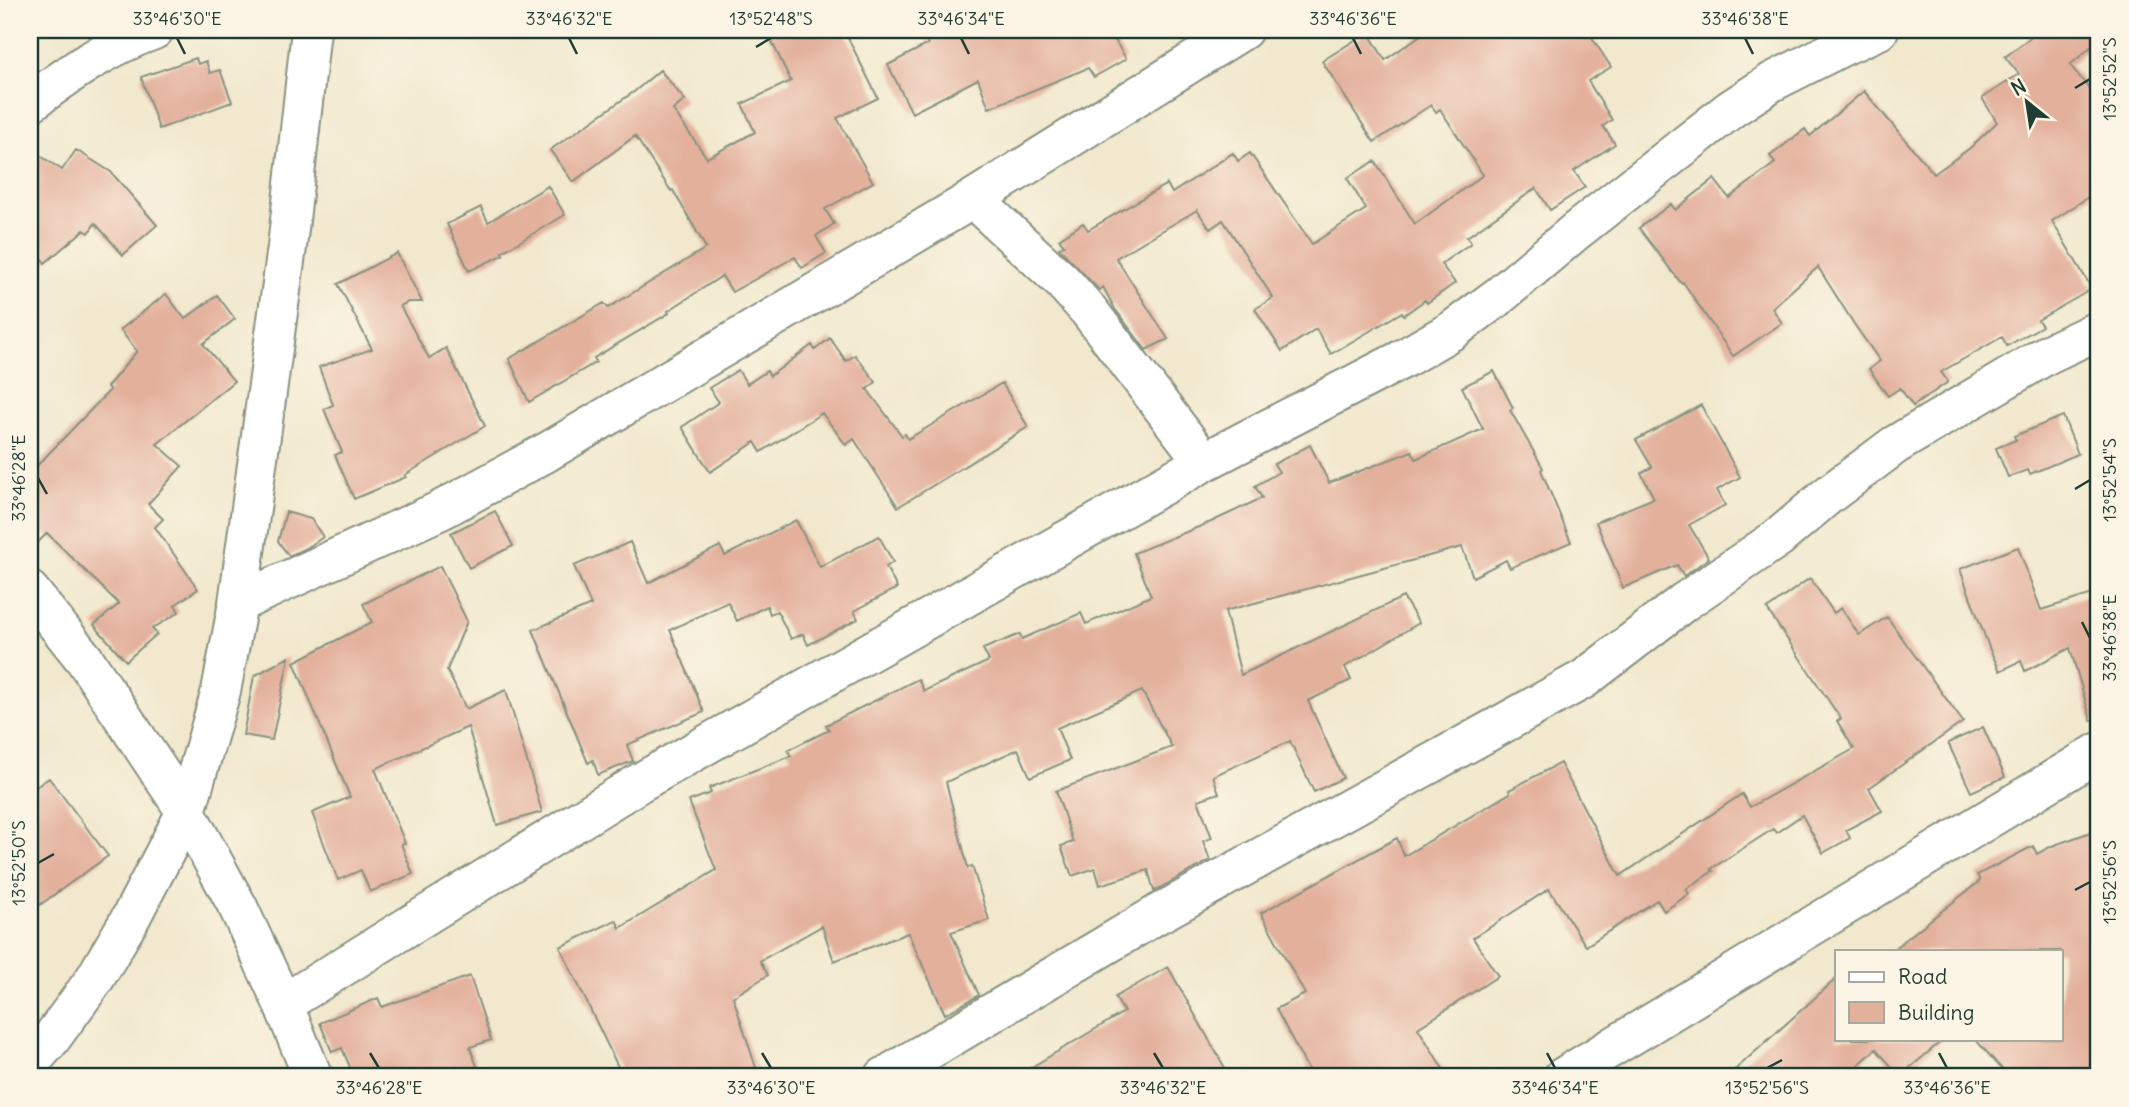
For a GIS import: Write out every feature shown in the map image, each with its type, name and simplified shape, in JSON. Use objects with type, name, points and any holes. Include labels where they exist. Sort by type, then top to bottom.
[{"type":"street","points":[[30,103],[84,63],[128,39],[154,30]]},
{"type":"street","points":[[30,1063],[94,980],[129,921],[186,812],[221,691],[238,603],[287,247],[311,30]]},
{"type":"street","points":[[238,603],[441,510],[547,452],[973,199],[1243,30]]},
{"type":"street","points":[[283,1004],[639,783],[1204,462],[1403,359],[1452,330],[1499,296],[1731,108],[1772,82],[1880,30]]},
{"type":"street","points":[[973,199],[1062,281],[1089,311],[1204,462]]},
{"type":"street","points":[[884,1077],[1158,914],[1584,679],[1684,602],[1778,538],[1827,496],[1895,445],[2048,354],[2099,330]]},
{"type":"street","points":[[30,591],[85,660],[186,812],[238,907],[313,1077]]},
{"type":"street","points":[[1563,1077],[2099,752]]},
{"type":"building","points":[[766,30],[844,30],[878,98],[837,118],[873,182],[825,209],[834,224],[816,236],[826,253],[802,268],[795,257],[732,292],[722,276],[668,311],[669,313],[594,358],[596,362],[529,402],[509,359],[604,303],[608,308],[706,248],[673,190],[671,191],[635,136],[573,182],[550,150],[635,91],[660,70],[685,100],[673,110],[707,158],[755,132],[742,104],[791,81]]},
{"type":"building","points":[[919,30],[1109,30],[1126,59],[1094,77],[1088,68],[989,108],[978,79],[912,113],[888,65],[928,44]]},
{"type":"building","points":[[1428,30],[1587,30],[1611,67],[1588,81],[1612,120],[1603,126],[1615,144],[1574,171],[1585,187],[1550,210],[1536,188],[1467,237],[1471,243],[1441,264],[1455,283],[1427,303],[1425,300],[1404,315],[1402,312],[1331,354],[1316,329],[1282,351],[1255,309],[1273,298],[1223,220],[1210,229],[1197,210],[1116,258],[1168,339],[1146,350],[1115,309],[1103,287],[1099,290],[1059,248],[1064,245],[1059,239],[1083,223],[1088,230],[1167,184],[1172,193],[1233,153],[1238,161],[1250,153],[1312,244],[1366,209],[1347,178],[1375,161],[1415,224],[1483,175],[1440,109],[1436,112],[1431,105],[1374,142],[1322,61],[1368,32],[1385,60]]},
{"type":"building","points":[[2040,30],[2099,30],[2099,40],[2070,65],[2099,101],[2099,190],[2052,221],[2092,289],[2038,320],[2042,326],[2007,346],[2002,337],[1941,372],[1948,382],[1913,406],[1900,388],[1888,396],[1869,369],[1880,361],[1818,267],[1772,308],[1782,323],[1733,356],[1683,282],[1681,283],[1639,228],[1671,204],[1675,210],[1714,179],[1729,198],[1775,163],[1770,156],[1805,129],[1810,136],[1864,91],[1934,174],[1970,148],[1997,122],[1982,98],[2019,74],[2005,57]]},
{"type":"building","points":[[196,58],[198,64],[206,61],[210,73],[220,70],[232,102],[159,129],[141,77]]},
{"type":"building","points":[[30,149],[62,170],[76,150],[111,172],[157,225],[123,255],[95,223],[89,233],[84,230],[45,263],[30,244]]},
{"type":"building","points":[[548,186],[565,215],[502,252],[503,255],[469,271],[447,224],[481,207],[488,222]]},
{"type":"building","points":[[397,253],[422,302],[408,302],[400,306],[429,358],[446,348],[485,426],[405,475],[406,477],[354,499],[335,455],[342,452],[324,409],[333,405],[319,367],[372,349],[338,284]]},
{"type":"building","points":[[166,294],[185,319],[217,295],[235,319],[203,344],[234,381],[157,444],[182,466],[148,504],[163,519],[155,527],[198,589],[175,605],[179,612],[152,629],[157,634],[126,661],[94,625],[119,604],[47,533],[30,551],[30,473],[110,390],[107,387],[137,351],[120,330]]},
{"type":"building","points":[[830,338],[846,361],[855,355],[876,382],[867,389],[902,436],[905,434],[908,439],[1002,383],[1028,427],[898,507],[854,439],[846,445],[822,413],[761,452],[755,442],[710,472],[682,427],[719,402],[709,388],[738,370],[747,384],[767,371],[770,376],[812,345],[815,350]]},
{"type":"building","points":[[1494,371],[1513,408],[1510,410],[1543,468],[1541,470],[1571,542],[1510,568],[1506,560],[1473,577],[1462,547],[1225,611],[1241,675],[1403,597],[1419,623],[1345,667],[1351,680],[1308,701],[1343,778],[1314,792],[1290,741],[1213,776],[1219,793],[1198,800],[1212,838],[1203,841],[1210,860],[1154,891],[1148,870],[1100,885],[1095,868],[1072,876],[1061,846],[1073,842],[1056,791],[1172,747],[1142,691],[1057,728],[1070,760],[1030,777],[1018,749],[946,782],[968,868],[972,866],[989,920],[951,932],[979,995],[945,1014],[908,933],[834,961],[822,926],[760,961],[768,975],[733,997],[759,1077],[623,1077],[560,947],[616,920],[620,928],[716,870],[689,801],[711,793],[709,788],[791,756],[788,750],[829,730],[826,725],[918,679],[924,691],[989,661],[983,649],[1020,634],[1022,639],[1081,613],[1086,624],[1151,596],[1134,553],[1262,498],[1255,486],[1279,472],[1274,464],[1310,445],[1329,483],[1412,451],[1416,459],[1483,429],[1462,387]]},
{"type":"building","points":[[1701,405],[1740,477],[1717,490],[1725,505],[1689,525],[1709,558],[1684,576],[1677,565],[1623,588],[1596,522],[1654,498],[1641,473],[1652,467],[1636,440]]},
{"type":"building","points":[[2063,416],[2078,454],[2030,474],[2028,470],[2008,477],[1996,448],[2016,440],[2014,436]]},
{"type":"building","points":[[495,511],[513,546],[469,568],[451,533]]},
{"type":"building","points":[[286,512],[311,519],[323,537],[289,556],[278,541]]},
{"type":"building","points":[[796,520],[820,567],[879,536],[893,562],[886,567],[897,588],[854,611],[858,619],[808,645],[803,634],[791,639],[777,611],[770,614],[767,606],[737,621],[728,602],[670,630],[704,712],[627,745],[633,761],[598,775],[593,760],[588,763],[533,630],[591,605],[574,566],[630,542],[648,583],[720,546],[725,556]]},
{"type":"building","points":[[2018,547],[2041,610],[2099,592],[2099,719],[2091,720],[2070,648],[2025,671],[2021,661],[2000,671],[1990,650],[1960,569]]},
{"type":"building","points":[[440,566],[467,621],[447,670],[466,709],[506,690],[542,812],[497,825],[468,727],[375,769],[405,843],[401,844],[413,874],[370,892],[361,870],[338,880],[312,813],[350,797],[294,662],[372,622],[363,604]]},
{"type":"building","points":[[1810,578],[1834,613],[1841,608],[1859,635],[1887,617],[1963,722],[1869,788],[1882,811],[1846,830],[1850,838],[1823,853],[1802,815],[1776,833],[1773,829],[1711,869],[1713,871],[1686,889],[1689,894],[1664,911],[1657,900],[1586,946],[1549,889],[1473,938],[1498,976],[1418,1028],[1448,1077],[1312,1077],[1276,1009],[1305,994],[1261,913],[1397,838],[1404,856],[1510,793],[1509,790],[1560,763],[1620,876],[1742,794],[1750,807],[1854,749],[1837,721],[1841,719],[1767,609]]},
{"type":"building","points":[[289,657],[272,740],[243,735],[254,676]]},
{"type":"building","points":[[1983,727],[2005,777],[1971,792],[1948,743]]},
{"type":"building","points":[[49,778],[108,856],[30,912],[30,791]]},
{"type":"building","points":[[2099,829],[2099,1077],[2009,1077],[1976,1040],[2062,1040],[2062,950],[1892,950],[1980,881],[1977,875],[2033,846],[2037,854]]},
{"type":"building","points":[[1168,967],[1230,1077],[1015,1077],[1124,1012],[1115,997]]},
{"type":"building","points":[[470,976],[491,1040],[470,1047],[481,1077],[354,1077],[342,1048],[332,1052],[320,1023],[378,998],[382,1007]]},
{"type":"building","points":[[1835,980],[1835,1040],[1943,1040],[1900,1076],[1876,1049],[1845,1077],[1727,1077]]}]
